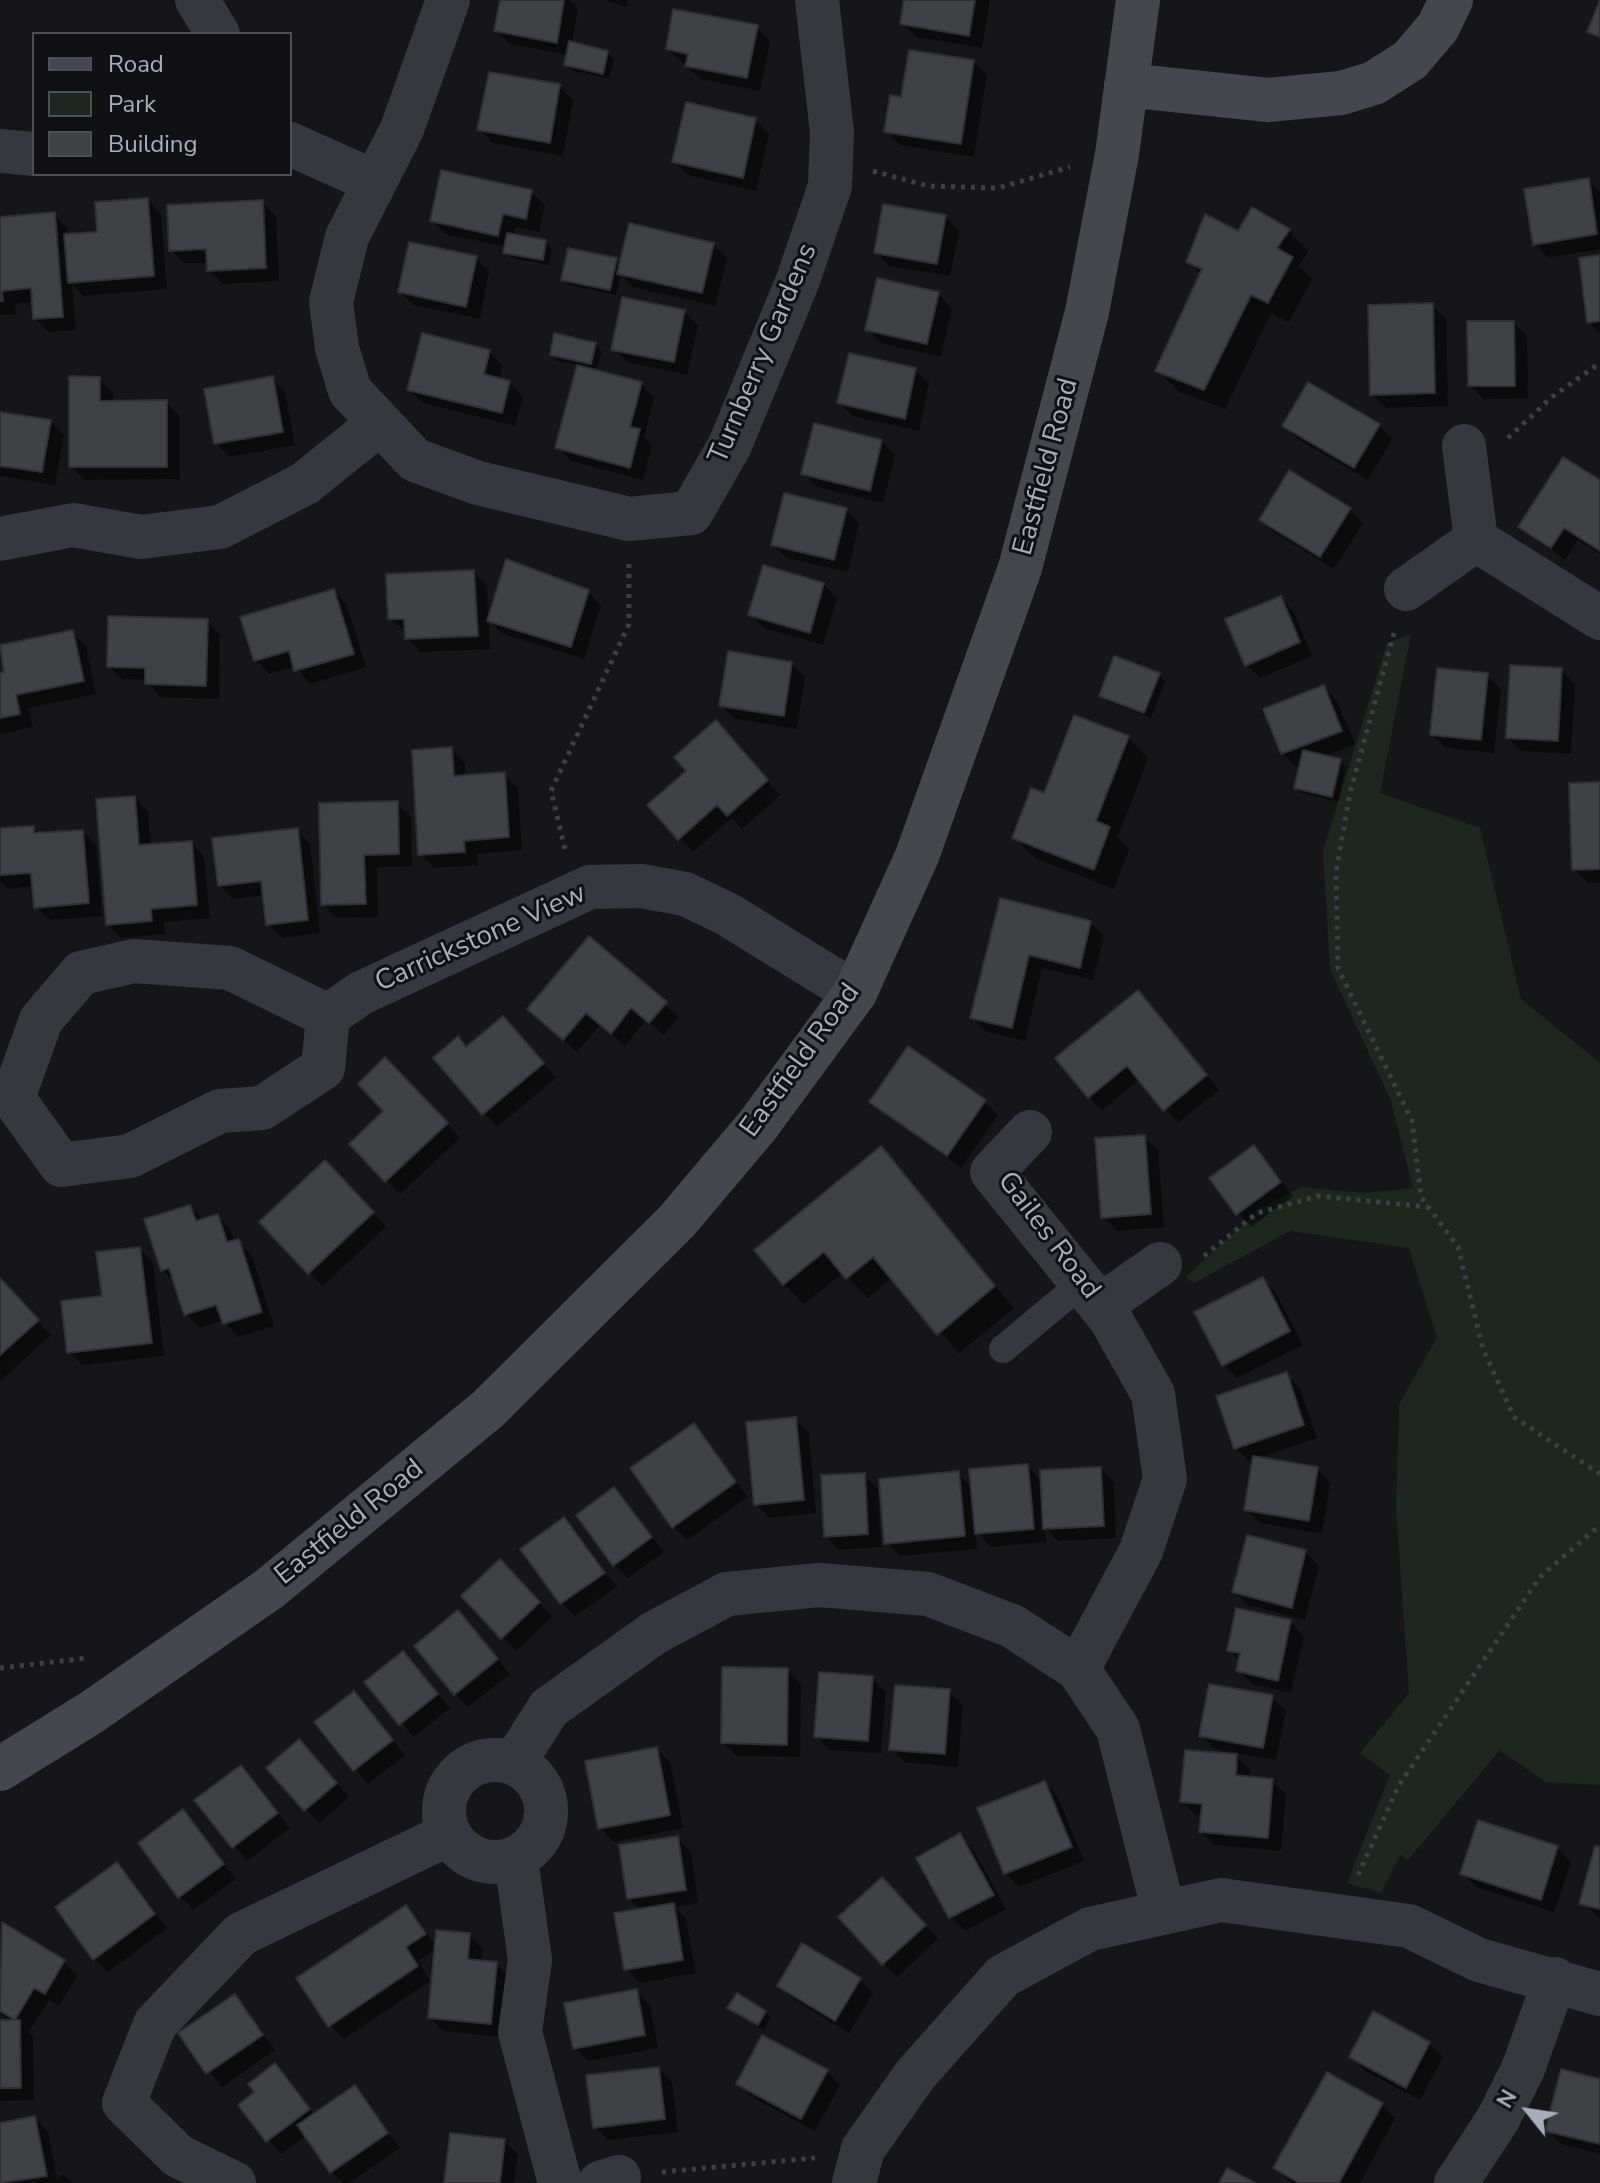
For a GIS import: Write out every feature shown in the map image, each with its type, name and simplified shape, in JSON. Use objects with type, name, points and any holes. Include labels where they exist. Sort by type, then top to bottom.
[{"type":"street","points":[[197,0],[217,32]]},
{"type":"street","name":"Turnberry Gardens","points":[[448,0],[402,129],[347,237],[331,302],[337,348],[350,391],[415,460],[478,483],[629,519],[691,513],[730,445],[798,280],[830,186],[832,132],[817,0]]},
{"type":"street","name":"Eastfield Road","points":[[0,1769],[92,1712],[269,1589],[488,1409],[677,1221],[758,1125],[855,993],[917,856],[1020,568],[1087,312],[1117,154],[1138,0]]},
{"type":"street","points":[[1126,85],[1268,100],[1341,93],[1374,83],[1410,60],[1438,27],[1451,0]]},
{"type":"street","points":[[292,145],[375,182]]},
{"type":"street","points":[[0,151],[32,154]]},
{"type":"street","points":[[0,539],[73,525],[141,537],[220,527],[304,484],[380,423]]},
{"type":"street","points":[[1466,464],[1476,540]]},
{"type":"street","points":[[1406,589],[1476,540]]},
{"type":"street","points":[[1476,540],[1600,618]]},
{"type":"street","name":"Carrickstone View","points":[[328,1016],[361,993],[590,887],[641,886],[685,894],[727,914],[855,993]]},
{"type":"street","points":[[134,961],[230,968],[328,1016],[323,1068],[262,1108],[220,1111],[130,1156],[61,1165],[13,1098],[41,1020],[81,973],[134,961]]},
{"type":"street","name":"Gailes Road","points":[[1030,1132],[992,1172],[1090,1295],[1153,1394],[1165,1479],[1141,1551],[1078,1669]]},
{"type":"street","name":"Gailes Road","points":[[1090,1295],[1160,1264]]},
{"type":"street","points":[[514,1763],[549,1708],[654,1633],[727,1594],[819,1585],[928,1594],[1012,1626],[1078,1669],[1118,1729],[1164,1913]]},
{"type":"street","points":[[490,1760],[514,1763],[536,1780],[546,1810],[544,1828],[533,1846],[516,1859],[498,1863],[472,1857],[449,1834],[444,1816],[445,1798],[460,1774],[490,1760]]},
{"type":"street","points":[[234,2183],[178,2156],[124,2103],[155,2024],[241,1934],[449,1834]]},
{"type":"street","points":[[516,1859],[530,1960],[520,2032],[560,2183]]},
{"type":"street","points":[[859,2166],[915,2075],[1003,1976],[1090,1929],[1221,1900],[1409,1926],[1479,1960],[1600,1994]]},
{"type":"street","points":[[1456,2183],[1498,2119],[1523,2069],[1555,1979]]},
{"type":"lane","points":[[1003,1349],[1090,1295]]},
{"type":"path","points":[[831,159],[928,186],[998,188],[1117,154]]},
{"type":"path","points":[[1466,464],[1600,363]]},
{"type":"path","points":[[576,893],[551,791],[629,624],[629,519]]},
{"type":"path","points":[[1406,589],[1350,793],[1336,872],[1338,968],[1412,1121],[1421,1197],[1458,1247],[1483,1349],[1514,1417],[1600,1474]]},
{"type":"path","points":[[1160,1264],[1188,1268],[1257,1213],[1319,1196],[1428,1207]]},
{"type":"path","points":[[1340,1916],[1399,1785],[1540,1577],[1600,1525]]},
{"type":"path","points":[[609,2180],[833,2156],[859,2166]]},
{"type":"green space","points":[[1411,634],[1380,793],[1480,828],[1521,999],[1600,1063],[1600,1785],[1545,1782],[1500,1750],[1408,1860],[1400,1855],[1381,1893],[1347,1883],[1390,1775],[1360,1753],[1409,1693],[1396,1509],[1399,1404],[1437,1338],[1409,1248],[1290,1231],[1194,1283],[1186,1277],[1262,1207],[1302,1187],[1364,1193],[1413,1188],[1391,1101],[1330,969],[1323,851],[1387,643]]},
{"type":"building","points":[[500,0],[564,0],[557,43],[494,31]]},
{"type":"building","points":[[904,0],[975,0],[969,36],[900,24]]},
{"type":"building","points":[[1600,0],[1600,37],[1587,32]]},
{"type":"building","points":[[673,9],[758,25],[747,78],[685,66],[688,54],[666,49]]},
{"type":"building","points":[[569,41],[608,51],[603,74],[564,65]]},
{"type":"building","points":[[909,50],[974,60],[961,144],[884,132],[890,95],[901,97]]},
{"type":"building","points":[[489,72],[560,84],[550,143],[477,130]]},
{"type":"building","points":[[686,102],[756,118],[743,178],[672,162]]},
{"type":"building","points":[[441,170],[532,190],[526,219],[503,214],[498,236],[430,221]]},
{"type":"building","points":[[1589,178],[1597,234],[1533,245],[1524,189]]},
{"type":"building","points":[[148,198],[154,276],[68,283],[64,234],[97,232],[95,202]]},
{"type":"building","points":[[263,200],[266,268],[207,271],[206,249],[169,251],[167,205]]},
{"type":"building","points":[[883,204],[946,215],[937,264],[874,253]]},
{"type":"building","points":[[1252,207],[1290,229],[1277,248],[1293,257],[1268,303],[1251,295],[1204,390],[1155,371],[1202,269],[1186,262],[1205,214],[1238,231]]},
{"type":"building","points":[[55,212],[63,317],[33,319],[31,288],[2,291],[3,301],[0,301],[0,217]]},
{"type":"building","points":[[629,223],[714,243],[702,293],[617,274]]},
{"type":"building","points":[[507,233],[546,240],[543,260],[503,253]]},
{"type":"building","points":[[409,242],[477,256],[466,307],[398,292]]},
{"type":"building","points":[[568,248],[617,258],[610,290],[561,280]]},
{"type":"building","points":[[1600,255],[1600,321],[1587,323],[1579,258]]},
{"type":"building","points":[[877,278],[939,292],[927,344],[865,330]]},
{"type":"building","points":[[622,297],[685,310],[674,362],[611,350]]},
{"type":"building","points":[[1433,303],[1435,393],[1370,395],[1368,305]]},
{"type":"building","points":[[1467,321],[1514,321],[1515,386],[1468,386]]},
{"type":"building","points":[[422,333],[490,350],[484,374],[510,381],[502,413],[407,390]]},
{"type":"building","points":[[554,333],[596,343],[591,364],[550,355]]},
{"type":"building","points":[[849,353],[916,368],[905,419],[837,403]]},
{"type":"building","points":[[577,365],[642,382],[630,427],[640,429],[630,468],[555,448]]},
{"type":"building","points":[[69,376],[100,377],[100,401],[167,400],[167,467],[69,467]]},
{"type":"building","points":[[273,376],[283,432],[214,444],[204,389]]},
{"type":"building","points":[[1308,382],[1380,424],[1354,468],[1282,426]]},
{"type":"building","points":[[0,412],[51,420],[42,472],[0,466]]},
{"type":"building","points":[[814,423],[882,440],[870,491],[801,474]]},
{"type":"building","points":[[1563,457],[1600,480],[1600,551],[1564,528],[1551,548],[1518,527]]},
{"type":"building","points":[[1289,470],[1351,508],[1320,557],[1259,520]]},
{"type":"building","points":[[784,493],[847,508],[834,560],[771,545]]},
{"type":"building","points":[[506,559],[589,590],[571,647],[487,621]]},
{"type":"building","points":[[763,565],[824,583],[810,633],[748,615]]},
{"type":"building","points":[[474,570],[478,636],[405,639],[404,619],[388,619],[386,574]]},
{"type":"building","points":[[334,589],[354,654],[294,671],[289,651],[254,661],[240,617]]},
{"type":"building","points":[[1281,596],[1300,642],[1245,666],[1225,619]]},
{"type":"building","points":[[108,616],[208,619],[206,686],[145,684],[145,668],[107,667]]},
{"type":"building","points":[[73,630],[84,681],[16,695],[20,714],[0,718],[0,673],[4,672],[0,645]]},
{"type":"building","points":[[728,651],[792,662],[784,716],[719,706]]},
{"type":"building","points":[[1114,656],[1160,673],[1144,713],[1099,696]]},
{"type":"building","points":[[1510,665],[1562,668],[1558,741],[1506,738]]},
{"type":"building","points":[[1437,668],[1488,673],[1481,740],[1430,735]]},
{"type":"building","points":[[1324,685],[1342,731],[1281,754],[1263,709]]},
{"type":"building","points":[[1074,715],[1129,736],[1096,821],[1110,827],[1094,870],[1012,838],[1031,788],[1044,793]]},
{"type":"building","points":[[716,720],[768,780],[727,816],[717,805],[678,840],[647,805],[686,771],[674,757]]},
{"type":"building","points":[[452,747],[454,776],[505,772],[509,837],[464,841],[465,852],[418,855],[412,750]]},
{"type":"building","points":[[1303,750],[1341,759],[1332,797],[1294,788]]},
{"type":"building","points":[[1600,782],[1600,869],[1572,870],[1569,783]]},
{"type":"building","points":[[135,796],[139,845],[192,841],[197,905],[151,909],[152,921],[106,925],[96,799]]},
{"type":"building","points":[[398,801],[399,854],[364,855],[366,904],[321,905],[319,803]]},
{"type":"building","points":[[34,826],[34,833],[83,830],[89,903],[34,908],[31,873],[0,875],[0,828]]},
{"type":"building","points":[[298,828],[308,920],[266,925],[261,881],[218,886],[212,838]]},
{"type":"building","points":[[1000,898],[1091,921],[1080,968],[1029,955],[1012,1028],[970,1018]]},
{"type":"building","points":[[589,936],[667,1002],[649,1023],[631,1008],[611,1034],[586,1013],[563,1040],[527,1009]]},
{"type":"building","points":[[1138,990],[1207,1075],[1163,1111],[1127,1066],[1088,1098],[1055,1058]]},
{"type":"building","points":[[503,1016],[544,1063],[482,1115],[433,1058],[458,1036],[466,1047]]},
{"type":"building","points":[[908,1046],[986,1100],[947,1156],[869,1102]]},
{"type":"building","points":[[385,1057],[448,1123],[385,1182],[349,1144],[383,1111],[358,1084]]},
{"type":"building","points":[[1145,1135],[1151,1214],[1101,1218],[1095,1138]]},
{"type":"building","points":[[1254,1145],[1281,1182],[1236,1215],[1209,1178]]},
{"type":"building","points":[[881,1146],[995,1286],[937,1335],[873,1257],[846,1279],[824,1252],[783,1285],[754,1250]]},
{"type":"building","points":[[325,1160],[374,1212],[308,1274],[259,1222]]},
{"type":"building","points":[[190,1205],[196,1221],[218,1214],[227,1242],[239,1239],[262,1312],[223,1324],[216,1305],[184,1315],[169,1268],[161,1271],[144,1219]]},
{"type":"building","points":[[140,1247],[152,1343],[67,1353],[61,1301],[102,1296],[96,1252]]},
{"type":"building","points":[[1263,1277],[1290,1331],[1222,1366],[1194,1312]]},
{"type":"building","points":[[0,1278],[39,1320],[0,1355]]},
{"type":"building","points":[[1287,1372],[1304,1425],[1234,1449],[1216,1396]]},
{"type":"building","points":[[796,1417],[804,1500],[754,1505],[746,1422]]},
{"type":"building","points":[[694,1423],[736,1482],[672,1528],[630,1468]]},
{"type":"building","points":[[1253,1456],[1318,1467],[1309,1521],[1244,1510]]},
{"type":"building","points":[[1028,1464],[1034,1529],[975,1534],[969,1469]]},
{"type":"building","points":[[1101,1467],[1104,1526],[1043,1529],[1040,1470]]},
{"type":"building","points":[[959,1471],[965,1536],[884,1544],[879,1479]]},
{"type":"building","points":[[865,1473],[868,1534],[824,1537],[821,1475]]},
{"type":"building","points":[[614,1487],[652,1537],[613,1566],[576,1515]]},
{"type":"building","points":[[564,1517],[605,1573],[560,1604],[520,1549]]},
{"type":"building","points":[[1247,1535],[1306,1550],[1292,1608],[1232,1592]]},
{"type":"building","points":[[500,1559],[540,1602],[501,1639],[461,1596]]},
{"type":"building","points":[[1236,1608],[1291,1620],[1278,1681],[1236,1671],[1240,1653],[1227,1651]]},
{"type":"building","points":[[458,1610],[498,1659],[454,1695],[414,1646]]},
{"type":"building","points":[[403,1651],[438,1694],[399,1725],[364,1682]]},
{"type":"building","points":[[722,1667],[788,1668],[787,1745],[721,1743]]},
{"type":"building","points":[[819,1672],[873,1676],[868,1741],[814,1737]]},
{"type":"building","points":[[1209,1684],[1273,1695],[1263,1748],[1199,1736]]},
{"type":"building","points":[[895,1685],[950,1689],[945,1754],[889,1750]]},
{"type":"building","points":[[354,1691],[393,1740],[353,1771],[314,1722]]},
{"type":"building","points":[[299,1739],[337,1783],[304,1811],[266,1768]]},
{"type":"building","points":[[657,1747],[670,1815],[598,1829],[585,1761]]},
{"type":"building","points":[[1185,1750],[1237,1754],[1236,1775],[1273,1779],[1268,1838],[1199,1832],[1202,1804],[1180,1802]]},
{"type":"building","points":[[241,1765],[278,1813],[232,1848],[194,1800]]},
{"type":"building","points":[[1045,1781],[1072,1847],[1004,1874],[977,1808]]},
{"type":"building","points":[[183,1809],[224,1864],[178,1898],[138,1843]]},
{"type":"building","points":[[1478,1820],[1558,1846],[1541,1900],[1460,1874]]},
{"type":"building","points":[[960,1833],[994,1895],[949,1918],[916,1858]]},
{"type":"building","points":[[678,1836],[686,1890],[627,1899],[619,1845]]},
{"type":"building","points":[[1595,1846],[1600,1847],[1600,1909],[1579,1904]]},
{"type":"building","points":[[117,1862],[155,1914],[93,1960],[55,1907]]},
{"type":"building","points":[[882,1877],[926,1925],[882,1965],[838,1917]]},
{"type":"building","points":[[674,1903],[683,1960],[624,1970],[614,1913]]},
{"type":"building","points":[[406,1905],[426,1934],[406,1947],[418,1966],[328,2027],[296,1978]]},
{"type":"building","points":[[2,1922],[65,1960],[45,1994],[34,1988],[15,2020],[0,2011]]},
{"type":"building","points":[[436,1930],[470,1933],[468,1959],[497,1962],[491,2024],[428,2018]]},
{"type":"building","points":[[802,1943],[861,1978],[835,2021],[777,1986]]},
{"type":"building","points":[[637,1989],[645,2035],[573,2049],[564,2003]]},
{"type":"building","points":[[737,1993],[766,2011],[758,2025],[727,2008]]},
{"type":"building","points":[[235,1994],[263,2035],[206,2074],[178,2033]]},
{"type":"building","points":[[1373,2011],[1430,2042],[1406,2088],[1349,2057]]},
{"type":"building","points":[[0,2020],[20,2020],[21,2088],[0,2088]]},
{"type":"building","points":[[762,2035],[828,2070],[801,2119],[736,2084]]},
{"type":"building","points":[[275,2063],[310,2109],[266,2142],[238,2105],[254,2092],[248,2084]]},
{"type":"building","points":[[659,2067],[665,2119],[593,2128],[586,2075]]},
{"type":"building","points":[[1561,2069],[1600,2079],[1600,2144],[1545,2131]]},
{"type":"building","points":[[1327,2072],[1383,2103],[1339,2183],[1299,2183],[1273,2168]]},
{"type":"building","points":[[355,2085],[388,2133],[330,2173],[297,2125]]},
{"type":"building","points":[[35,2116],[47,2176],[0,2183],[0,2123]]},
{"type":"building","points":[[450,2133],[505,2139],[500,2183],[444,2183]]},
{"type":"building","points":[[1227,2168],[1255,2183],[1219,2183]]}]
